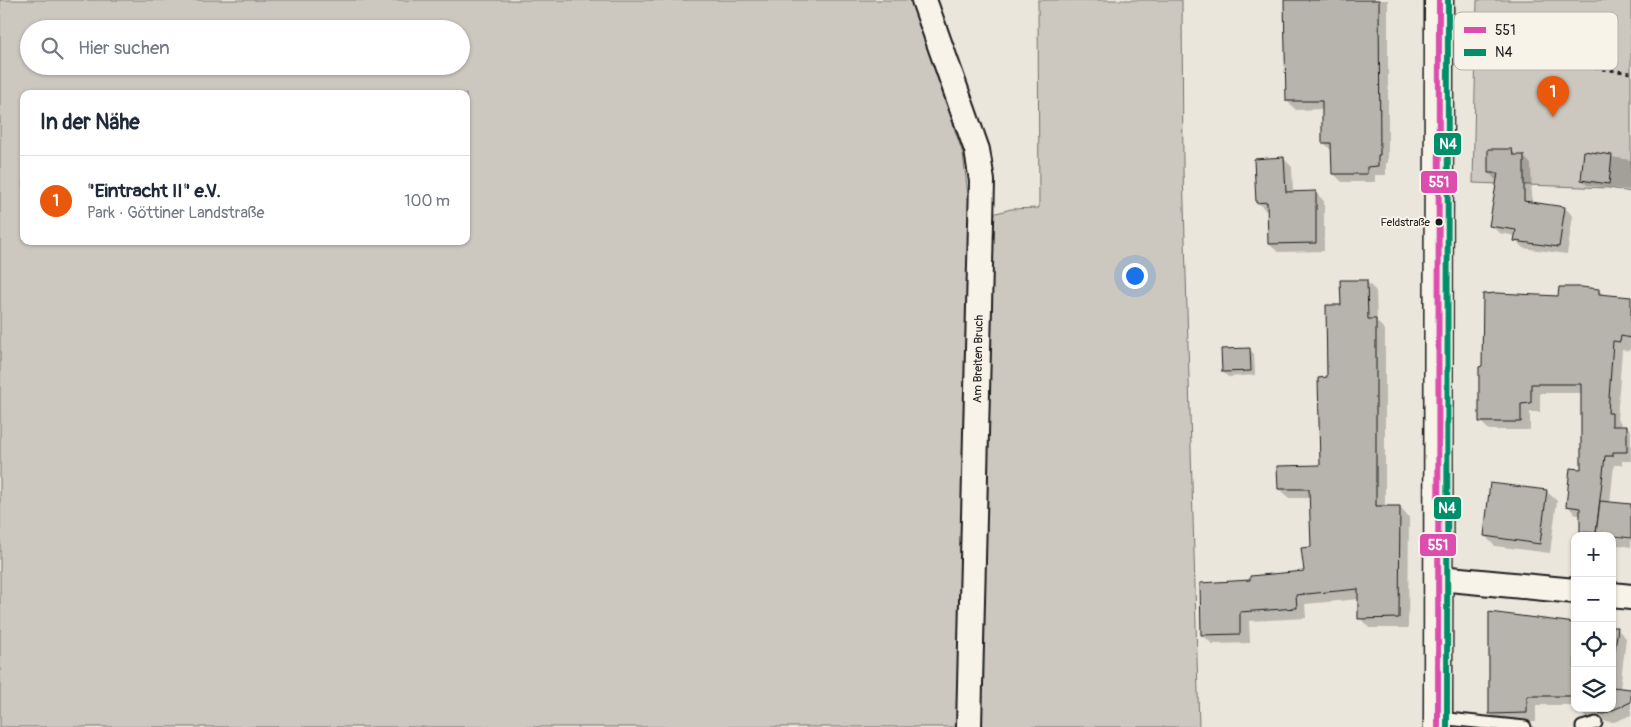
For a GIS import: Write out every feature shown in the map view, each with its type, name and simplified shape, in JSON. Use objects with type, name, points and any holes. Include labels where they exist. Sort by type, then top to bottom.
[{"type":"street","name":"Am Breiten Bruch","points":[[924,0],[977,150],[982,181],[970,727]]},
{"type":"street","points":[[1438,723],[1439,0]]},
{"type":"street","points":[[1439,578],[1571,591]]},
{"type":"street","points":[[1616,595],[1631,597]]},
{"type":"lane","points":[[1438,723],[1525,727]]},
{"type":"lane","points":[[1582,727],[1596,723]]},
{"type":"path","points":[[1611,70],[1631,73]]},
{"type":"shaded area","points":[[0,0],[911,0],[963,154],[971,220],[1011,209],[1039,208],[1038,0],[1182,0],[1183,170],[1199,727],[0,727]]},
{"type":"shaded area","points":[[1477,0],[1631,0],[1631,192],[1609,188],[1473,183],[1475,70],[1618,70],[1618,12],[1477,12]]},
{"type":"building","points":[[1284,0],[1379,0],[1380,155],[1378,155],[1378,166],[1367,167],[1367,174],[1332,174],[1331,143],[1322,143],[1322,101],[1286,101]]},
{"type":"building","points":[[1488,149],[1512,149],[1513,155],[1524,155],[1524,201],[1565,207],[1559,247],[1514,241],[1516,230],[1489,226],[1498,173],[1488,173]]},
{"type":"building","points":[[1584,151],[1612,155],[1609,184],[1581,180]]},
{"type":"building","points":[[1284,157],[1286,192],[1316,191],[1316,243],[1268,244],[1267,202],[1256,203],[1254,159]]},
{"type":"building","points":[[1340,280],[1367,280],[1368,319],[1376,319],[1376,506],[1400,506],[1399,618],[1358,619],[1358,589],[1296,595],[1297,608],[1240,612],[1240,634],[1201,635],[1200,583],[1250,580],[1250,576],[1304,571],[1301,548],[1311,547],[1309,489],[1278,489],[1277,466],[1320,465],[1318,378],[1327,377],[1326,305],[1341,305]]},
{"type":"building","points":[[1559,287],[1581,287],[1599,289],[1599,294],[1631,297],[1631,338],[1621,336],[1620,342],[1613,341],[1608,413],[1612,413],[1612,426],[1627,426],[1627,452],[1613,452],[1613,456],[1605,456],[1596,532],[1580,532],[1580,508],[1566,506],[1570,468],[1581,469],[1581,384],[1531,384],[1531,403],[1521,404],[1521,422],[1479,422],[1479,367],[1482,366],[1483,294],[1558,296]]},
{"type":"building","points":[[1250,348],[1251,371],[1222,372],[1221,349]]},
{"type":"building","points":[[1490,483],[1547,490],[1540,544],[1484,536]]},
{"type":"building","points":[[1600,501],[1631,504],[1631,538],[1616,536],[1616,532],[1596,532]]},
{"type":"building","points":[[1489,612],[1571,622],[1571,696],[1527,696],[1527,713],[1489,714]]},
{"type":"building","points":[[1616,687],[1631,689],[1631,702],[1616,709]]},
{"type":"building","points":[[1590,712],[1608,712],[1604,714]]},
{"type":"transit line","name":"551","points":[[1438,727],[1439,0]]},
{"type":"transit line","name":"N4","points":[[1447,727],[1448,0]]},
{"type":"place","name":"\"Eintracht II\" e.V.","points":[[1553,117]]},
{"type":"place","name":"Feldstraße","points":[[1439,222]]}]
